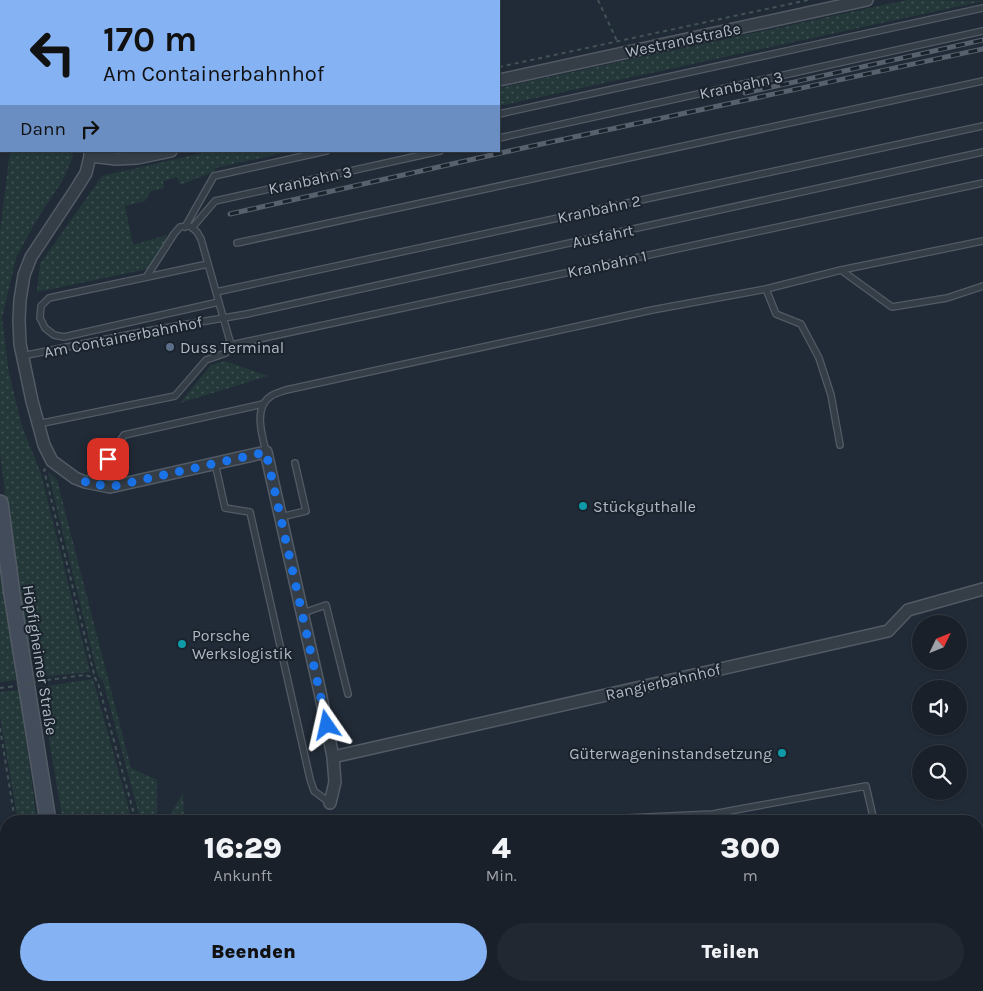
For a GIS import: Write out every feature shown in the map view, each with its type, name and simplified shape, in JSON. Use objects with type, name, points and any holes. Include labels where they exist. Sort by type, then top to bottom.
[{"type":"main road","name":"Höpfigheimer Straße","points":[[0,504],[12,594],[47,815]]},
{"type":"street","name":"Westrandstraße","points":[[500,80],[867,0]]},
{"type":"street","points":[[90,154],[116,159],[138,158],[166,152]]},
{"type":"street","name":"Am Containerbahnhof","points":[[90,154],[86,173],[30,257],[24,275],[20,300],[19,320],[22,356],[38,424],[44,445],[52,461],[75,478],[110,487],[266,452]]},
{"type":"street","points":[[266,452],[333,758],[336,782],[330,803]]},
{"type":"street","name":"Rangierbahnhof","points":[[333,758],[888,631],[908,610],[983,589]]},
{"type":"lane","name":"Kranbahn 3","points":[[500,114],[983,8]]},
{"type":"lane","name":"Kranbahn 3","points":[[500,138],[983,31]]},
{"type":"lane","points":[[237,243],[983,81]]},
{"type":"lane","name":"Kranbahn 2","points":[[216,292],[983,126]]},
{"type":"lane","name":"Kranbahn 3","points":[[147,276],[174,234],[180,227],[184,227],[214,176],[322,152]]},
{"type":"lane","name":"Kranbahn 3","points":[[192,228],[215,201],[436,152]]},
{"type":"lane","name":"Ausfahrt","points":[[223,318],[983,152]]},
{"type":"lane","name":"Kranbahn 1","points":[[231,345],[983,183]]},
{"type":"lane","points":[[38,424],[175,396],[206,360],[226,353],[231,345],[202,239],[190,226],[184,227]]},
{"type":"lane","points":[[266,452],[260,416],[263,404],[271,396],[286,390],[652,310],[766,289],[841,270],[983,241]]},
{"type":"lane","points":[[208,264],[49,298],[41,306],[40,318],[45,328],[54,335],[64,337],[219,302]]},
{"type":"lane","points":[[841,270],[892,307],[946,298],[983,286]]},
{"type":"lane","points":[[766,289],[776,314],[800,324],[819,358],[831,395],[840,445]]},
{"type":"lane","name":"Am Containerbahnhof","points":[[22,356],[223,318]]},
{"type":"lane","points":[[85,482],[100,471],[124,435],[263,404]]},
{"type":"lane","points":[[215,463],[225,508],[250,512],[310,779],[314,791],[330,803]]},
{"type":"lane","points":[[281,517],[306,511],[295,463]]},
{"type":"lane","points":[[302,613],[326,605],[348,694]]},
{"type":"lane","points":[[691,815],[713,814],[866,786],[873,815]]},
{"type":"path","points":[[598,0],[622,54]]},
{"type":"path","points":[[500,67],[808,0]]},
{"type":"path","points":[[52,461],[44,470],[94,678],[98,683],[134,815]]},
{"type":"path","points":[[0,688],[47,680],[85,676],[94,678]]},
{"type":"path","points":[[0,728],[14,815]]},
{"type":"green space","points":[[907,0],[983,1],[500,106],[500,88]]},
{"type":"green space","points":[[10,152],[72,152],[73,156],[63,180],[36,221],[16,258],[2,318],[9,373],[22,426],[41,474],[90,672],[38,677],[26,638],[12,551],[0,452],[0,233]]},
{"type":"green space","points":[[207,152],[287,152],[215,168],[215,171],[180,185],[178,177],[163,181],[164,188],[151,191],[145,201],[125,206],[133,245],[167,235],[165,242],[148,269],[37,292],[40,264],[102,176]]},
{"type":"green space","points":[[225,361],[268,376],[180,403],[211,365]]},
{"type":"green space","points":[[48,472],[57,480],[131,768],[157,780],[157,815],[139,815],[103,681],[98,676]]},
{"type":"green space","points":[[0,560],[16,680],[0,682]]},
{"type":"green space","points":[[93,679],[130,815],[62,815],[40,687]]},
{"type":"green space","points":[[19,690],[36,815],[17,815],[0,716],[0,692]]},
{"type":"green space","points":[[183,793],[184,815],[172,815]]},
{"type":"railway","points":[[745,93],[983,40]]},
{"type":"railway","points":[[230,214],[523,148],[983,49]]},
{"type":"place","name":"Duss Terminal","points":[[170,347]]},
{"type":"place","name":"Stückguthalle","points":[[583,506]]},
{"type":"place","name":"Porsche Werkslogistik","points":[[182,644]]},
{"type":"place","name":"Güterwageninstandsetzung","points":[[782,753]]},
{"type":"route","points":[[108,459],[100,471],[85,482],[110,487],[266,452],[327,725]]}]
